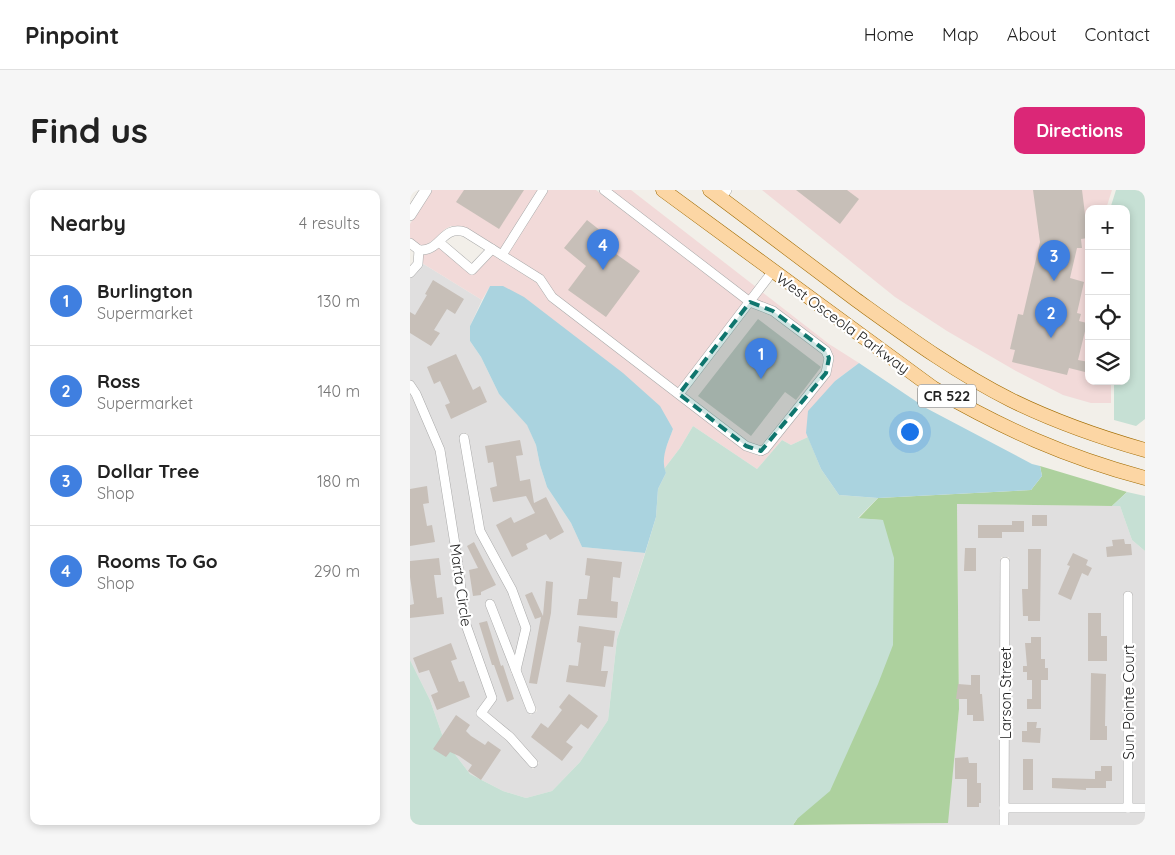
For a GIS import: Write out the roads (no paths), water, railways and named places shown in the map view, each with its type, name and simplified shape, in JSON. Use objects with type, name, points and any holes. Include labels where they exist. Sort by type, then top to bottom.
[{"type":"main road","name":"West Osceola Parkway","points":[[664,190],[933,388],[972,411],[1010,430],[1080,459],[1145,478]]},
{"type":"main road","name":"West Osceola Parkway","points":[[719,193],[915,342],[950,366],[1011,400],[1047,417],[1080,430],[1145,450]]},
{"type":"street","points":[[410,215],[426,190]]},
{"type":"street","points":[[502,256],[543,190]]},
{"type":"street","points":[[410,243],[419,250],[426,251],[452,230],[465,232],[540,279],[552,298],[746,446],[760,451],[765,449],[826,373],[828,358],[826,351],[773,311],[750,302],[604,190]]},
{"type":"street","points":[[439,242],[472,270],[492,249]]},
{"type":"street","points":[[410,273],[418,264],[419,250]]},
{"type":"street","points":[[679,394],[773,271]]},
{"type":"street","name":"Marta Circle","points":[[410,385],[416,394],[440,450],[465,622],[492,698],[481,713],[510,737],[533,763]]},
{"type":"street","name":"Marta Circle","points":[[464,438],[480,531],[512,590],[526,628],[516,670]]},
{"type":"street","name":"Larson Street","points":[[1004,825],[1005,562]]},
{"type":"street","name":"Sun Pointe Court","points":[[1128,596],[1128,808]]},
{"type":"street","name":"Marta Circle","points":[[490,604],[531,709]]},
{"type":"street","points":[[1004,808],[1145,808]]},
{"type":"water","points":[[490,286],[503,286],[524,297],[623,373],[660,406],[673,429],[664,456],[666,473],[658,489],[656,517],[645,553],[582,547],[571,523],[547,487],[536,445],[527,425],[499,394],[481,357],[470,341],[470,326]]},
{"type":"water","points":[[859,363],[926,408],[1032,464],[1040,466],[1042,476],[1031,490],[878,498],[839,495],[821,469],[806,433],[808,411],[835,381]]},
{"type":"place","name":"Rooms To Go","points":[[603,270]]},
{"type":"place","name":"Dollar Tree","points":[[1054,281]]},
{"type":"place","name":"Ross","points":[[1051,338]]},
{"type":"place","name":"Burlington","points":[[761,379]]}]
